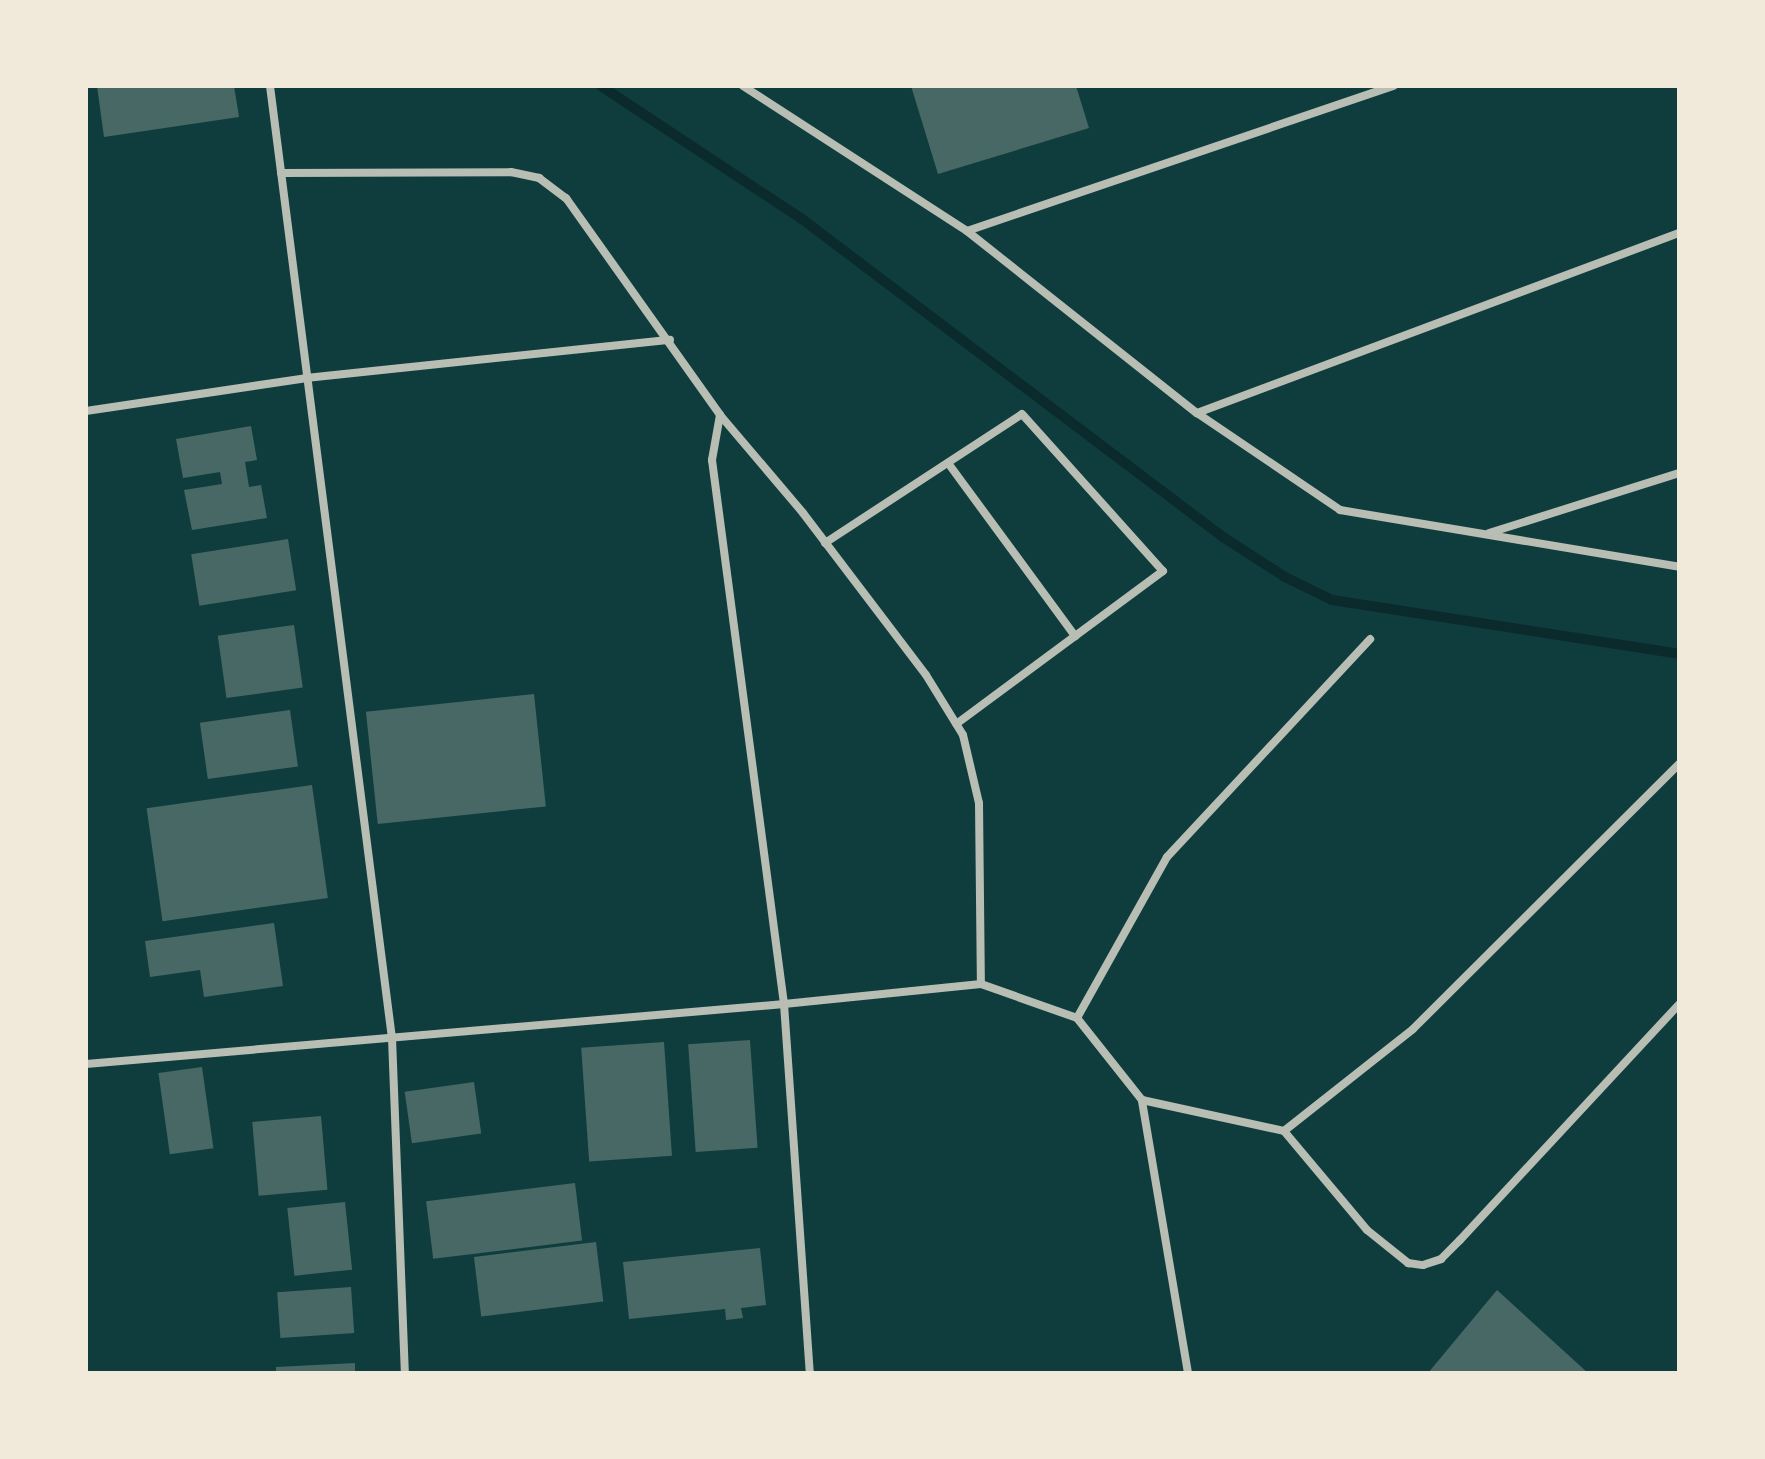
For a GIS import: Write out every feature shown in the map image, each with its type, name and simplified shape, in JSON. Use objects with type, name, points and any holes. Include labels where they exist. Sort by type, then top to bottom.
[{"type":"street","points":[[270,86],[392,1038],[405,1373]]},
{"type":"street","points":[[743,86],[967,231],[1197,413],[1340,510],[1679,567]]},
{"type":"street","points":[[967,231],[1394,86]]},
{"type":"street","points":[[281,173],[511,172],[539,178],[566,198],[670,340],[720,415],[825,543],[926,675],[956,724],[979,803],[981,984]]},
{"type":"street","points":[[1197,413],[1679,233]]},
{"type":"street","points":[[86,411],[306,378],[670,340]]},
{"type":"street","points":[[825,543],[1022,414],[1163,571],[956,724]]},
{"type":"street","points":[[720,415],[712,460],[784,1004],[810,1373]]},
{"type":"street","points":[[948,463],[1075,636]]},
{"type":"street","points":[[1485,534],[1679,473]]},
{"type":"street","points":[[1077,1018],[1167,857],[1370,639]]},
{"type":"street","points":[[1284,1131],[1413,1029],[1679,764]]},
{"type":"street","points":[[86,1064],[981,984],[1077,1018],[1142,1100],[1188,1373]]},
{"type":"street","points":[[1142,1100],[1284,1131],[1367,1230],[1408,1263],[1423,1265],[1441,1259],[1460,1240],[1679,1004]]},
{"type":"building","points":[[97,86],[234,86],[239,117],[104,137]]},
{"type":"building","points":[[911,86],[1076,86],[1089,128],[938,174]]},
{"type":"building","points":[[251,426],[257,460],[245,462],[249,487],[261,485],[267,518],[192,530],[184,490],[222,484],[220,472],[183,478],[176,439]]},
{"type":"building","points":[[288,539],[296,590],[199,606],[191,554]]},
{"type":"building","points":[[294,625],[303,687],[227,698],[218,636]]},
{"type":"building","points":[[534,694],[546,806],[378,824],[366,712]]},
{"type":"building","points":[[290,710],[298,766],[208,779],[200,723]]},
{"type":"building","points":[[312,785],[328,898],[162,921],[147,808]]},
{"type":"building","points":[[274,923],[283,986],[204,997],[200,970],[150,977],[145,941]]},
{"type":"building","points":[[750,1040],[758,1148],[696,1152],[688,1044]]},
{"type":"building","points":[[664,1042],[672,1156],[589,1162],[581,1048]]},
{"type":"building","points":[[202,1067],[213,1148],[170,1154],[158,1073]]},
{"type":"building","points":[[474,1082],[481,1133],[412,1143],[405,1092]]},
{"type":"building","points":[[321,1116],[327,1190],[259,1196],[252,1122]]},
{"type":"building","points":[[575,1183],[582,1241],[433,1259],[426,1201]]},
{"type":"building","points":[[345,1202],[352,1270],[294,1276],[287,1208]]},
{"type":"building","points":[[596,1242],[603,1302],[481,1317],[474,1257]]},
{"type":"building","points":[[760,1248],[766,1305],[741,1308],[743,1318],[726,1320],[725,1309],[629,1319],[623,1262]]},
{"type":"building","points":[[351,1287],[354,1333],[280,1338],[277,1292]]},
{"type":"building","points":[[1497,1290],[1588,1373],[1428,1373]]},
{"type":"building","points":[[355,1363],[355,1373],[276,1373],[276,1367]]},
{"type":"waterway","points":[[601,86],[802,219],[1223,537],[1285,577],[1332,600],[1679,654]]}]
